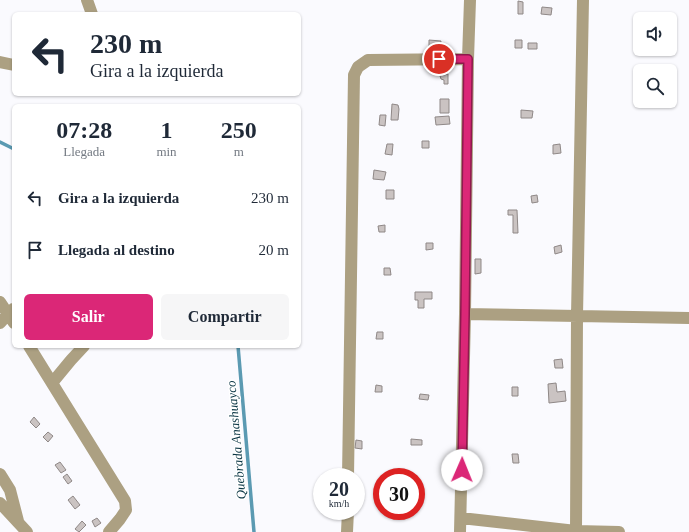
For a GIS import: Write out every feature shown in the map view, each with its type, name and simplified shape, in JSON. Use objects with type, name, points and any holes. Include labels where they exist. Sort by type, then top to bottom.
[{"type":"street","points":[[87,0],[91,12]]},
{"type":"street","points":[[460,532],[470,0]]},
{"type":"street","points":[[576,531],[576,316],[582,0]]},
{"type":"street","points":[[348,468],[354,75],[358,67],[368,60],[468,59]]},
{"type":"street","points":[[0,62],[12,65]]},
{"type":"street","points":[[0,302],[9,317]]},
{"type":"street","points":[[465,314],[689,318]]},
{"type":"street","points":[[29,348],[126,501],[126,510],[109,532]]},
{"type":"street","points":[[52,383],[82,348]]},
{"type":"street","points":[[0,474],[10,490],[18,522]]},
{"type":"street","points":[[0,503],[27,532]]},
{"type":"street","points":[[460,518],[576,531],[619,532]]},
{"type":"street","points":[[348,520],[348,532]]},
{"type":"building","points":[[518,1],[523,2],[523,14],[518,14]]},
{"type":"building","points":[[542,7],[552,8],[551,15],[541,14]]},
{"type":"building","points":[[429,40],[441,41],[440,48],[429,48]]},
{"type":"building","points":[[515,40],[522,40],[522,48],[515,48]]},
{"type":"building","points":[[528,43],[537,43],[537,49],[528,49]]},
{"type":"building","points":[[448,74],[448,84],[444,84],[444,80],[441,79],[440,76]]},
{"type":"building","points":[[440,99],[449,99],[449,113],[440,113]]},
{"type":"building","points":[[392,104],[398,105],[398,120],[391,120]]},
{"type":"building","points":[[521,110],[533,111],[532,118],[521,118]]},
{"type":"building","points":[[380,115],[386,115],[385,126],[379,125]]},
{"type":"building","points":[[449,116],[450,124],[436,125],[435,117]]},
{"type":"building","points":[[422,141],[429,141],[429,148],[422,148]]},
{"type":"building","points":[[387,144],[393,144],[392,155],[385,154]]},
{"type":"building","points":[[560,144],[561,153],[553,154],[553,145]]},
{"type":"building","points":[[374,170],[386,172],[384,180],[373,179]]},
{"type":"building","points":[[386,190],[394,190],[394,199],[386,199]]},
{"type":"building","points":[[537,195],[538,202],[532,203],[531,196]]},
{"type":"building","points":[[508,210],[517,210],[518,233],[513,233],[513,215],[508,215]]},
{"type":"building","points":[[385,225],[385,232],[379,232],[378,226]]},
{"type":"building","points":[[426,243],[433,243],[433,249],[426,250]]},
{"type":"building","points":[[561,245],[562,252],[555,254],[554,247]]},
{"type":"building","points":[[475,259],[481,259],[481,273],[475,274]]},
{"type":"building","points":[[384,268],[390,268],[391,275],[384,275]]},
{"type":"building","points":[[415,292],[432,292],[432,299],[424,299],[424,308],[418,308],[418,300],[415,300]]},
{"type":"building","points":[[377,332],[383,332],[383,339],[376,339]]},
{"type":"building","points":[[562,359],[563,368],[555,368],[554,360]]},
{"type":"building","points":[[556,383],[557,392],[565,391],[566,401],[549,403],[548,384]]},
{"type":"building","points":[[376,385],[382,386],[382,392],[375,392]]},
{"type":"building","points":[[512,387],[518,387],[518,396],[512,396]]},
{"type":"building","points":[[420,394],[429,395],[428,400],[419,399]]},
{"type":"building","points":[[34,417],[40,424],[36,428],[30,422]]},
{"type":"building","points":[[48,432],[53,436],[48,442],[43,437]]},
{"type":"building","points":[[411,439],[422,440],[422,445],[411,445]]},
{"type":"building","points":[[356,440],[362,441],[362,449],[355,448]]},
{"type":"building","points":[[512,454],[518,454],[519,463],[513,463]]},
{"type":"building","points":[[60,462],[66,470],[61,473],[55,465]]},
{"type":"building","points":[[67,474],[72,481],[68,484],[63,477]]},
{"type":"building","points":[[73,496],[80,505],[75,509],[68,500]]},
{"type":"building","points":[[97,518],[101,523],[95,527],[92,521]]},
{"type":"building","points":[[82,521],[86,525],[79,532],[75,529]]},
{"type":"waterway","name":"Quebrada Anashuayco","points":[[0,142],[12,148]]},
{"type":"waterway","name":"Quebrada Anashuayco","points":[[238,348],[254,532]]},
{"type":"route","points":[[439,59],[468,59],[462,470]]}]
